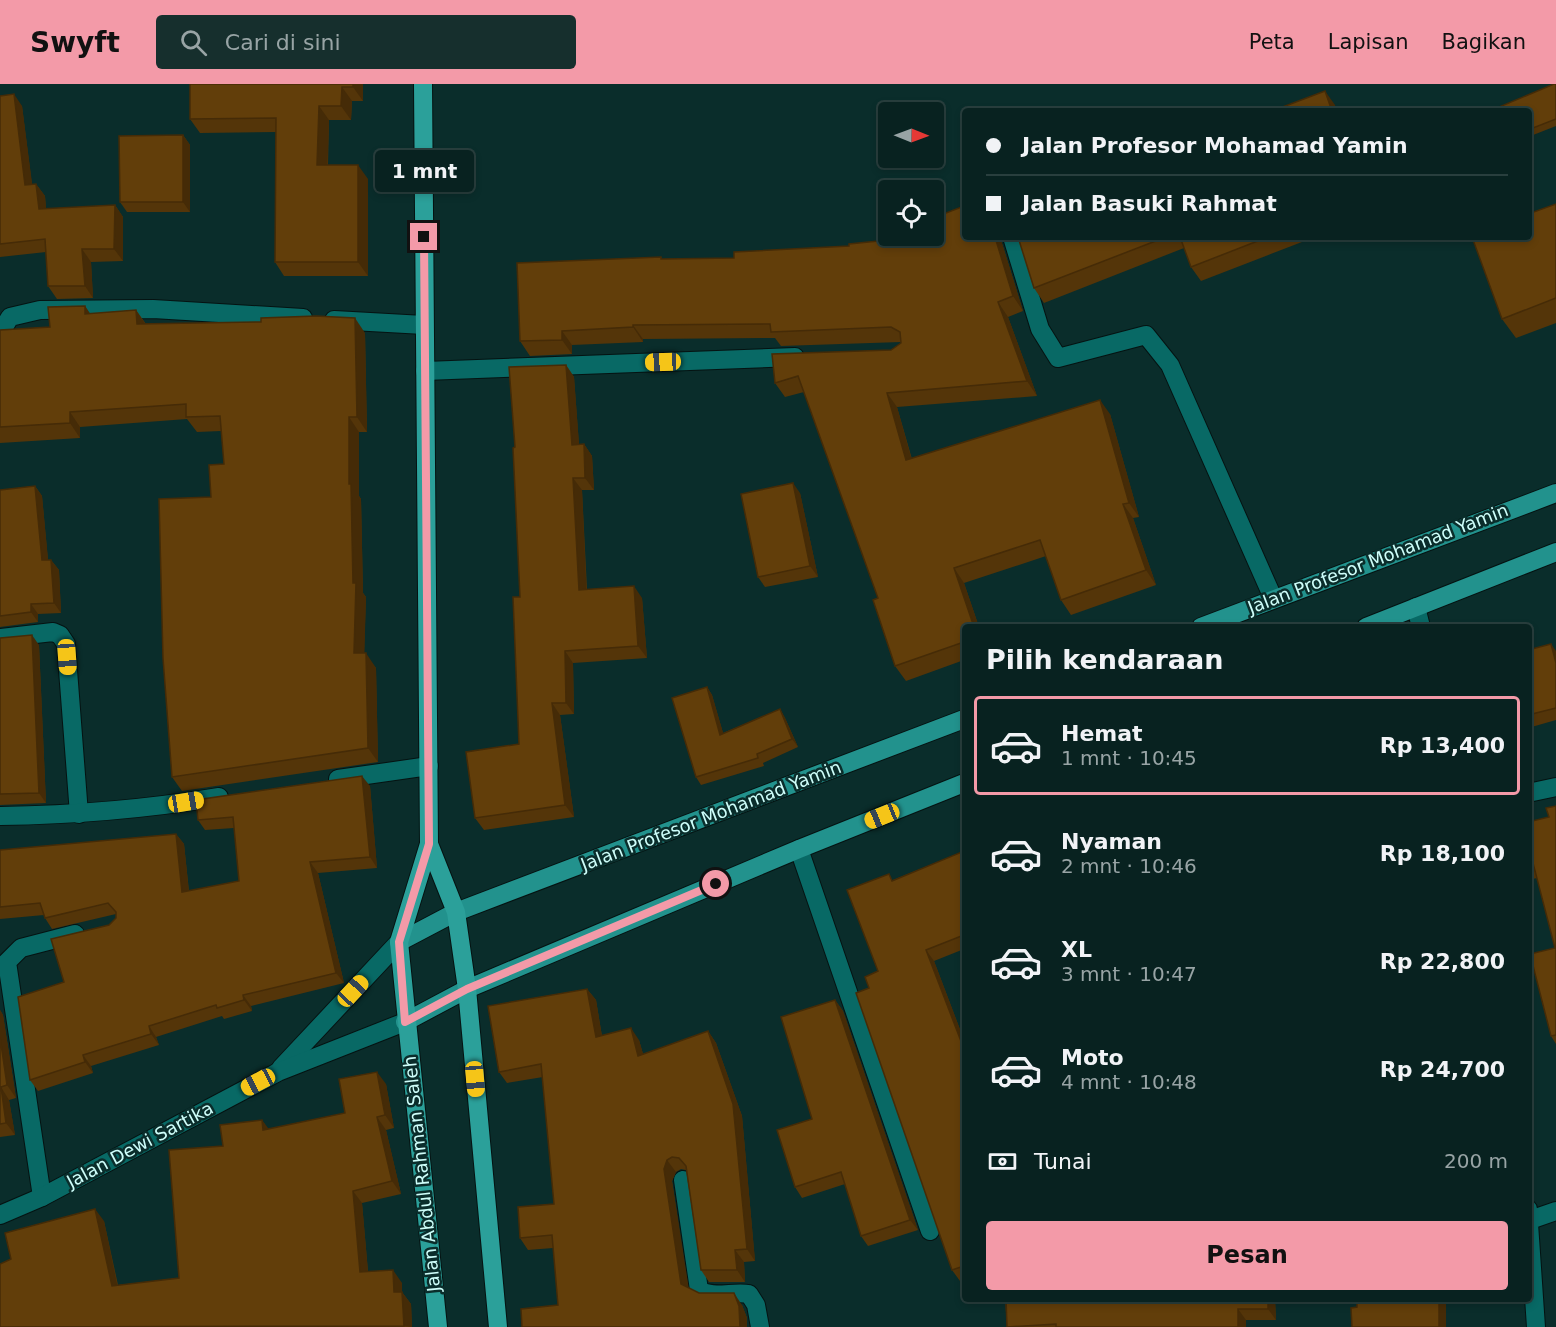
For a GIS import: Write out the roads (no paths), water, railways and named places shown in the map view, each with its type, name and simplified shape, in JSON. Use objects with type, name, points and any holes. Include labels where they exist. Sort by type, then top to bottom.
[{"type":"highway","points":[[399,942],[429,844],[423,84]]},
{"type":"highway","points":[[429,844],[456,912],[467,989],[498,1327]]},
{"type":"highway","name":"Jalan Abdul Rahman Saleh","points":[[399,942],[405,1022],[438,1327]]},
{"type":"main road","name":"Jalan Profesor Mohamad Yamin","points":[[1208,624],[1556,493]]},
{"type":"main road","points":[[1374,624],[1556,552]]},
{"type":"main road","name":"Jalan Profesor Mohamad Yamin","points":[[399,942],[456,912],[962,720]]},
{"type":"main road","points":[[405,1022],[467,989],[799,849],[962,784]]},
{"type":"street","points":[[1013,240],[1040,329],[1058,358],[1146,335],[1170,365],[1273,598]]},
{"type":"street","points":[[0,334],[10,318],[51,310],[153,309],[424,325]]},
{"type":"street","points":[[425,371],[818,356]]},
{"type":"street","points":[[1416,608],[1420,624]]},
{"type":"street","points":[[0,638],[53,632],[60,635],[66,644],[79,814]]},
{"type":"street","points":[[326,781],[429,766]]},
{"type":"street","points":[[1532,792],[1556,787]]},
{"type":"street","points":[[0,816],[79,814],[142,809],[234,795]]},
{"type":"street","points":[[799,849],[930,1231]]},
{"type":"street","points":[[42,1197],[7,962],[21,948],[90,930]]},
{"type":"street","points":[[278,1072],[399,942]]},
{"type":"street","points":[[278,1072],[405,1022]]},
{"type":"street","name":"Jalan Dewi Sartika","points":[[0,1215],[42,1197],[278,1072]]},
{"type":"street","points":[[683,1180],[699,1290],[709,1294],[740,1292],[750,1294],[756,1305],[760,1327]]},
{"type":"street","points":[[1532,1214],[1556,1211]]},
{"type":"street","points":[[1532,1262],[1536,1327]]}]
